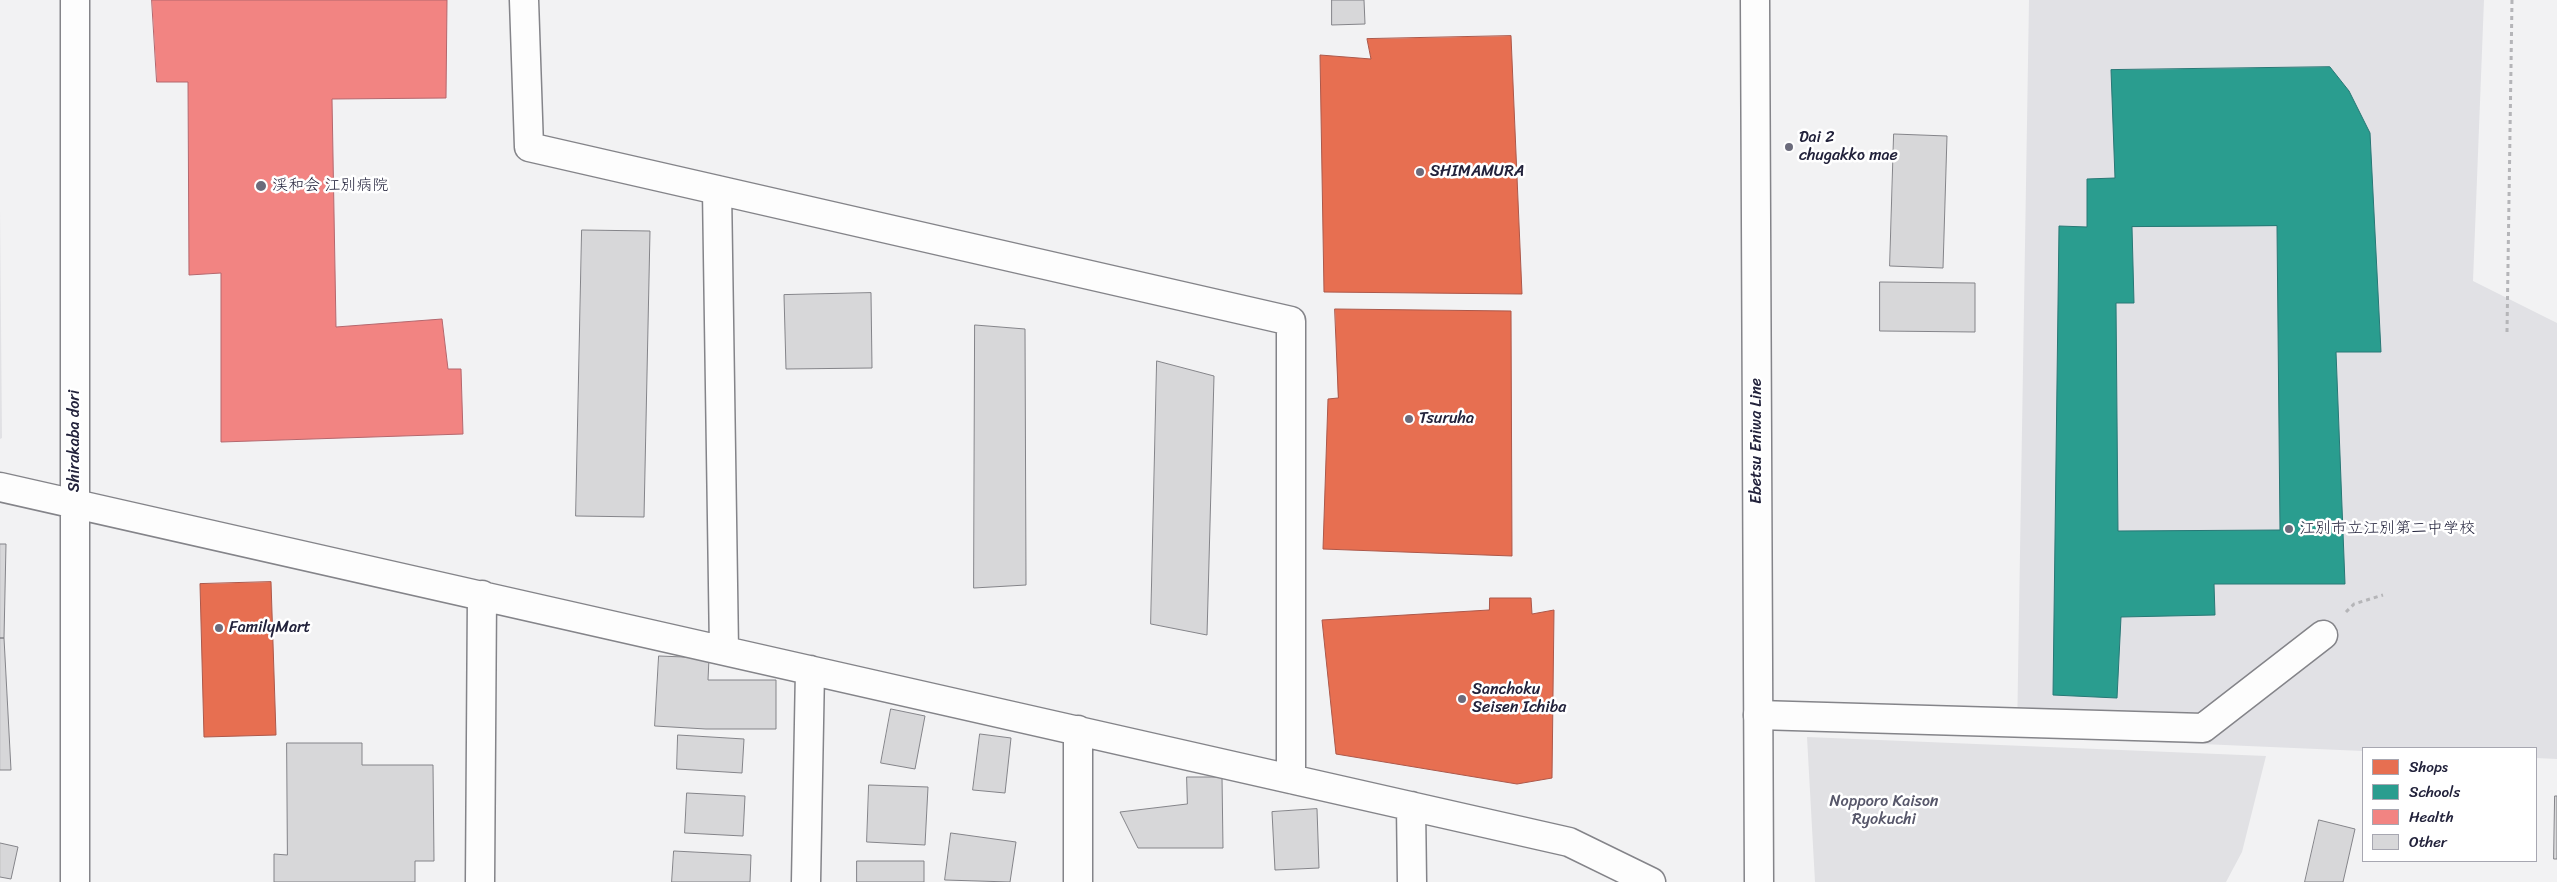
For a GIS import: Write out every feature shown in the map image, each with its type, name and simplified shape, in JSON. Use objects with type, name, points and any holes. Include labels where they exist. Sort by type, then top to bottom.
[{"type":"street","name":"Shirakaba dori","points":[[75,0],[75,882]]},
{"type":"street","points":[[524,0],[529,147],[1291,321],[1291,779]]},
{"type":"street","name":"Ebetsu Eniwa Line","points":[[1755,0],[1759,882]]},
{"type":"street","points":[[717,190],[724,650]]},
{"type":"street","points":[[0,487],[1569,842],[1651,882]]},
{"type":"street","points":[[480,882],[482,595]]},
{"type":"street","points":[[1758,715],[2203,728],[2323,635]]},
{"type":"street","points":[[806,882],[810,670]]},
{"type":"street","points":[[1078,730],[1078,882]]},
{"type":"street","points":[[1411,806],[1412,882]]},
{"type":"path","points":[[2507,332],[2512,0]]},
{"type":"path","points":[[2323,635],[2354,604],[2384,595]]},
{"type":"shaded area","name":"江別市立江別第二中学校","points":[[2029,0],[2484,0],[2473,281],[2557,323],[2557,759],[2537,758],[2537,747],[2362,747],[2362,751],[2017,736]]},
{"type":"green space","points":[[0,208],[2,438],[0,439]]},
{"type":"green space","name":"Nopporo Kaison Ryokuchi","points":[[1807,737],[2266,756],[2242,852],[2226,882],[1815,882]]},
{"type":"building: Shops","points":[[1511,36],[1522,294],[1324,292],[1320,55],[1371,59],[1367,39]]},
{"type":"building: Shops","points":[[1335,309],[1511,311],[1512,556],[1323,549],[1328,399],[1338,398]]},
{"type":"building: Shops","points":[[271,582],[276,735],[204,737],[200,584]]},
{"type":"building: Shops","points":[[1490,598],[1531,598],[1532,614],[1554,610],[1552,778],[1517,784],[1336,754],[1322,620],[1489,610]]},
{"type":"building: Schools","points":[[2330,67],[2349,91],[2370,133],[2381,352],[2336,352],[2345,584],[2214,584],[2215,615],[2121,617],[2117,698],[2053,695],[2059,226],[2087,227],[2087,179],[2115,178],[2111,70]],"holes":[[[2277,226],[2280,530],[2118,531],[2116,303],[2134,303],[2132,227]]]},
{"type":"building: Health","name":"渓和会 江別病院","points":[[152,0],[447,0],[446,98],[332,99],[336,327],[442,319],[448,369],[461,369],[463,434],[221,442],[221,273],[189,275],[188,82],[157,82]]},
{"type":"building: Other","points":[[1332,0],[1364,0],[1365,24],[1332,25]]},
{"type":"building: Other","points":[[1894,134],[1947,136],[1943,268],[1890,266]]},
{"type":"building: Other","points":[[582,230],[650,231],[644,517],[576,516]]},
{"type":"building: Other","points":[[1880,282],[1975,283],[1975,332],[1880,331]]},
{"type":"building: Other","points":[[871,293],[872,368],[786,369],[784,295]]},
{"type":"building: Other","points":[[975,325],[1025,329],[1026,585],[974,588]]},
{"type":"building: Other","points":[[1157,361],[1214,376],[1207,635],[1151,624]]},
{"type":"building: Other","points":[[0,544],[6,544],[4,638],[0,638]]},
{"type":"building: Other","points":[[0,638],[4,638],[11,770],[0,770]]},
{"type":"building: Other","points":[[659,656],[709,658],[708,680],[776,680],[776,729],[706,729],[655,726]]},
{"type":"building: Other","points":[[891,709],[925,716],[915,769],[881,763]]},
{"type":"building: Other","points":[[980,734],[1011,738],[1005,793],[973,790]]},
{"type":"building: Other","points":[[678,735],[744,739],[742,773],[677,769]]},
{"type":"building: Other","points":[[287,743],[362,743],[362,765],[433,765],[434,861],[415,861],[415,882],[274,882],[274,854],[287,855]]},
{"type":"building: Other","points":[[1187,777],[1222,777],[1223,848],[1138,848],[1120,812],[1187,804]]},
{"type":"building: Other","points":[[869,785],[928,787],[925,845],[867,842]]},
{"type":"building: Other","points":[[687,793],[745,796],[743,836],[685,833]]},
{"type":"building: Other","points":[[2555,796],[2557,796],[2557,859],[2554,859]]},
{"type":"building: Other","points":[[1317,809],[1319,868],[1275,870],[1272,812]]},
{"type":"building: Other","points":[[2319,820],[2355,829],[2343,882],[2305,882]]},
{"type":"building: Other","points":[[951,833],[1016,842],[1010,882],[945,880]]},
{"type":"building: Other","points":[[0,843],[18,847],[11,879],[0,877]]},
{"type":"building: Other","points":[[674,851],[751,855],[750,882],[672,882]]},
{"type":"building: Other","points":[[857,861],[924,861],[924,882],[857,882]]},
{"type":"place","name":"Dai 2 chugakko mae","points":[[1789,147]]},
{"type":"place","name":"SHIMAMURA","points":[[1420,172]]},
{"type":"place","name":"渓和会 江別病院","points":[[261,186]]},
{"type":"place","name":"Tsuruha","points":[[1409,419]]},
{"type":"place","name":"江別市立江別第二中学校","points":[[2289,529]]},
{"type":"place","name":"FamilyMart","points":[[219,628]]},
{"type":"place","name":"Sanchoku Seisen Ichiba","points":[[1462,699]]}]
